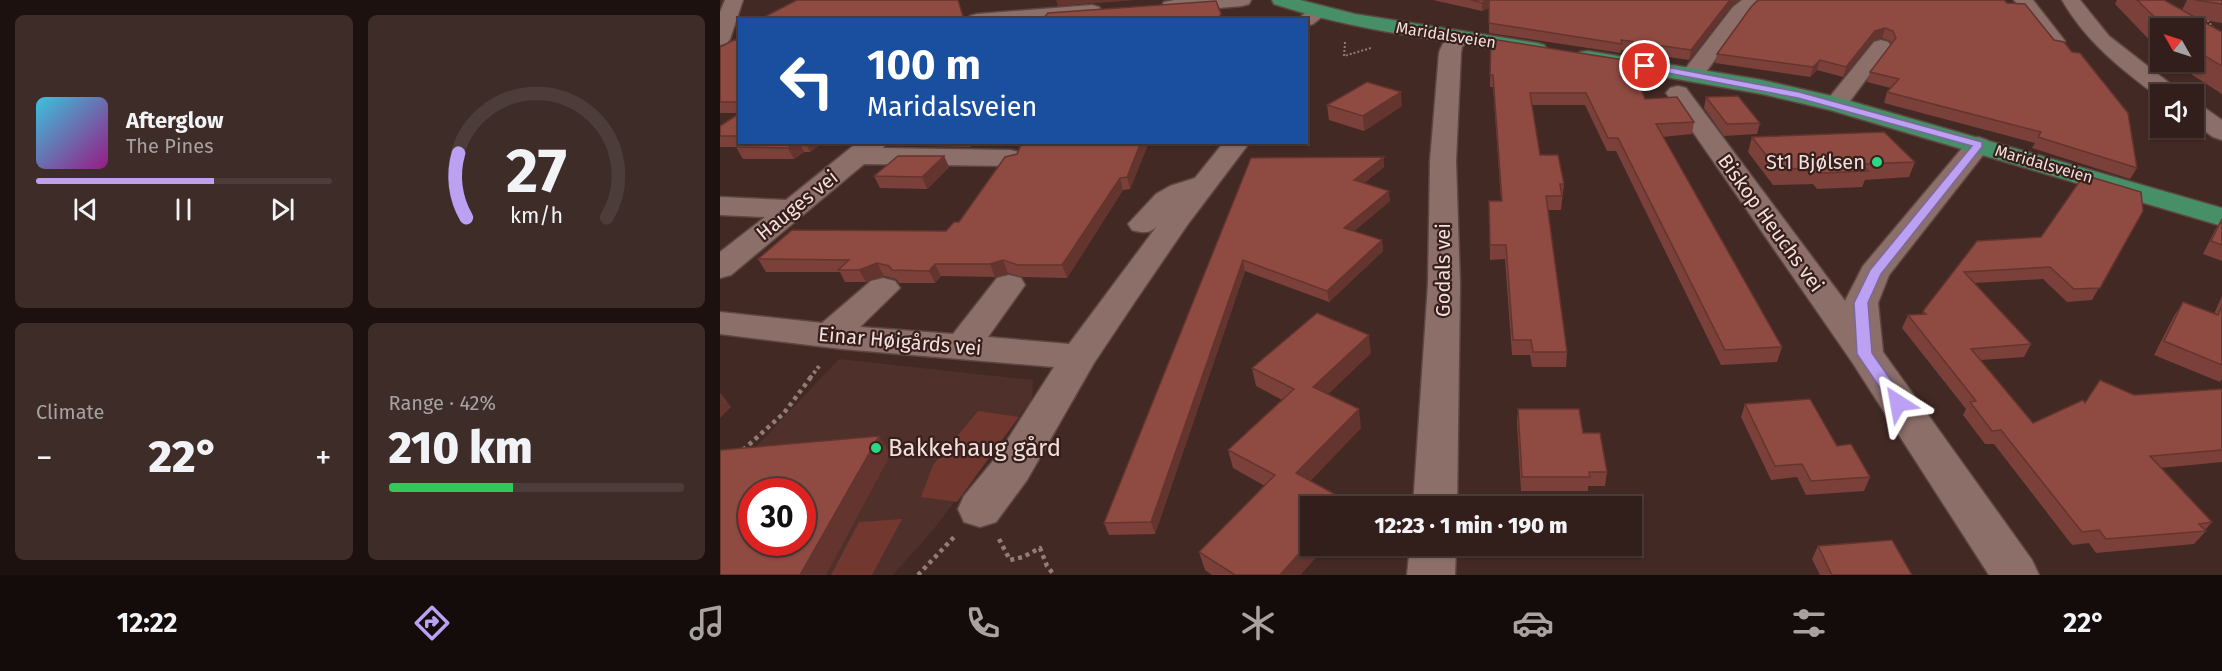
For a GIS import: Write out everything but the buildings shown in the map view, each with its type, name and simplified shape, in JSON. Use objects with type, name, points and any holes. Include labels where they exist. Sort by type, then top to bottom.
[{"type":"main road","name":"Maridalsveien","points":[[1281,0],[1312,16],[1563,53],[1685,84],[1836,104],[2138,191],[2197,212],[2222,217]]},
{"type":"main road","name":"Maridalsveien","points":[[2138,191],[2222,201]]},
{"type":"street","points":[[734,0],[720,39],[738,37]]},
{"type":"street","points":[[1152,7],[1242,0]]},
{"type":"street","points":[[1685,84],[1740,11],[1753,0]]},
{"type":"street","points":[[2023,0],[2059,44]]},
{"type":"street","points":[[2072,0],[2078,13],[2105,43],[2156,84]]},
{"type":"street","points":[[989,18],[1025,12],[1106,10]]},
{"type":"street","name":"Godals vei","points":[[1434,496],[1444,284],[1443,161],[1450,53],[1452,45],[1461,37]]},
{"type":"street","points":[[1836,104],[1881,46]]},
{"type":"street","name":"Biskop Heuchs vei","points":[[1685,84],[1864,354],[2015,575]]},
{"type":"street","points":[[2204,119],[2222,132]]},
{"type":"street","points":[[980,509],[1012,468],[1080,357],[1171,228],[1236,144]]},
{"type":"street","points":[[1864,354],[1861,303],[1874,273],[1978,145]]},
{"type":"street","points":[[866,149],[1010,159]]},
{"type":"street","name":"Hauges vei","points":[[720,268],[866,149]]},
{"type":"street","points":[[1143,225],[1156,208],[1172,196],[1187,188],[1205,184]]},
{"type":"street","points":[[720,206],[794,209]]},
{"type":"street","points":[[962,347],[1009,285]]},
{"type":"street","points":[[836,336],[883,288]]},
{"type":"street","name":"Einar Høigårds vei","points":[[720,323],[836,336],[1080,357]]},
{"type":"street","points":[[1431,575],[1432,556]]},
{"type":"path","points":[[2201,12],[2219,35]]},
{"type":"path","points":[[1344,56],[1346,45]]},
{"type":"path","points":[[736,457],[784,413],[836,336]]},
{"type":"path","points":[[918,575],[980,509],[1010,560],[1040,548],[1047,566],[1054,575]]},
{"type":"shaded area","name":"Bakkehaug gård","points":[[839,359],[1033,380],[1032,399],[933,530],[893,575],[720,575],[736,468]]},
{"type":"shaded area","points":[[978,411],[1019,417],[957,502],[921,497],[933,465]]},
{"type":"shaded area","points":[[902,519],[872,575],[831,575],[859,522]]},
{"type":"place","name":"St1 Bjølsen","points":[[1877,162]]},
{"type":"place","name":"Bakkehaug gård","points":[[876,448]]},
{"type":"route","points":[[1645,66],[1799,95],[1978,145],[1874,273],[1861,303],[1864,354],[1898,403]]}]
